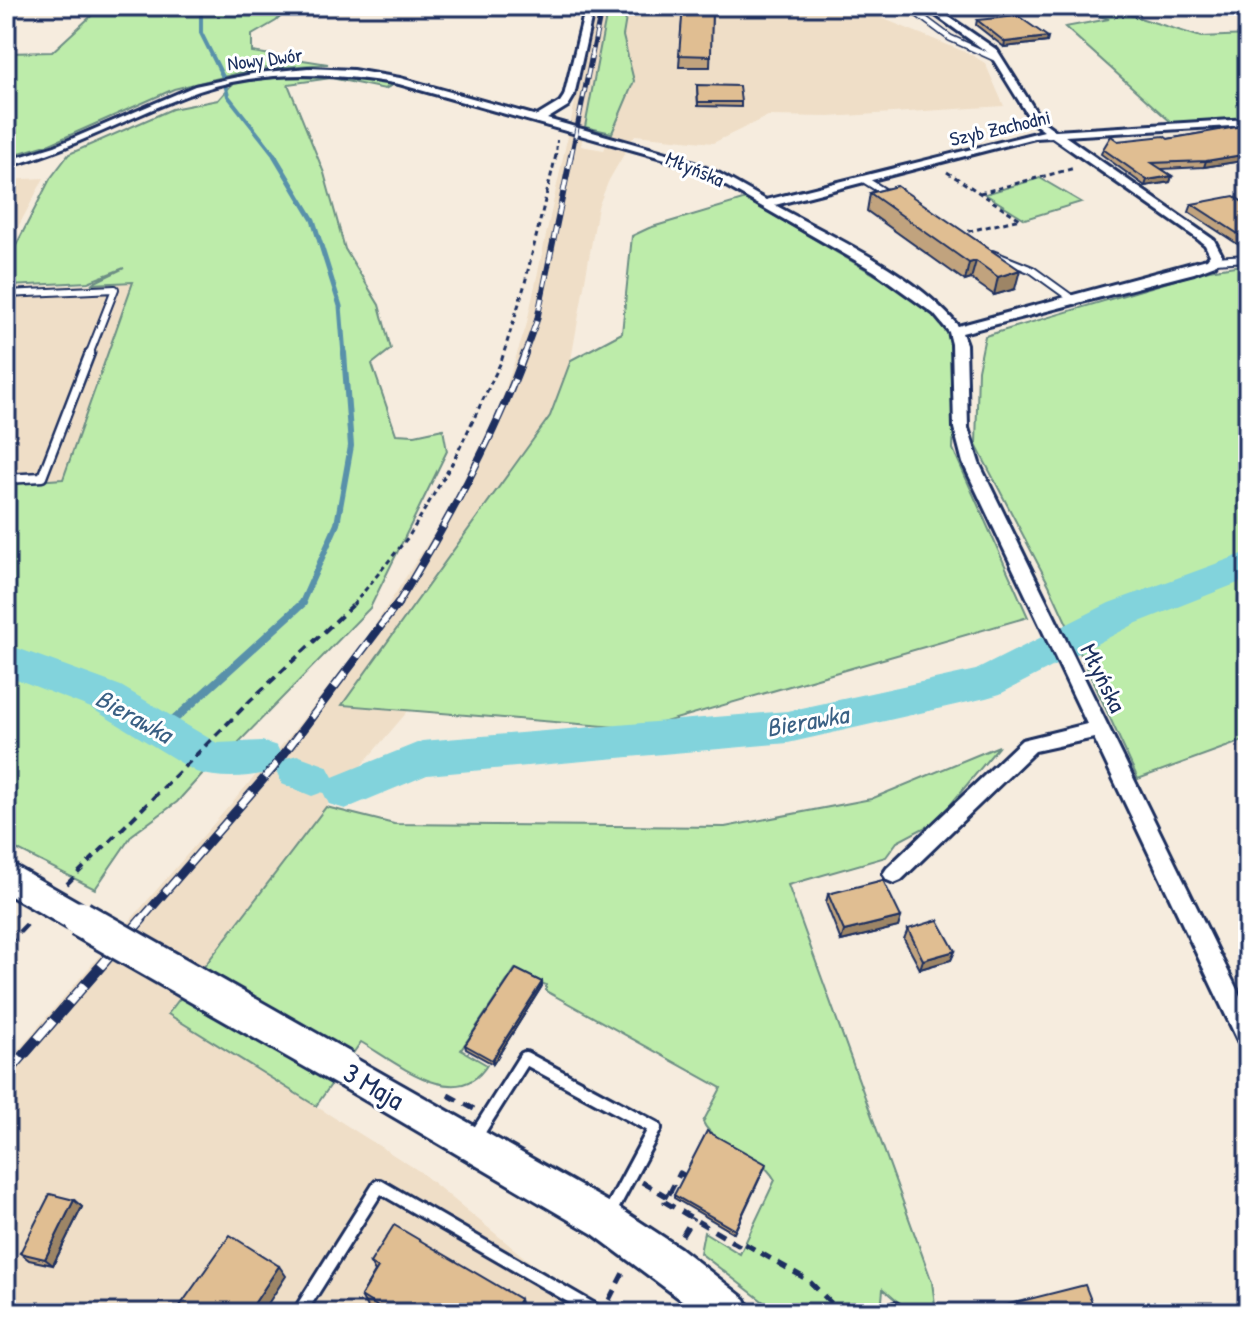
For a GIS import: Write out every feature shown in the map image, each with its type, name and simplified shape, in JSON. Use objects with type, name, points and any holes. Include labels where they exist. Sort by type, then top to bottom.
[{"type":"main road","name":"3 Maja","points":[[6,877],[606,1221],[666,1262],[731,1313]]},
{"type":"street","points":[[538,120],[564,104],[569,96],[590,6]]},
{"type":"street","points":[[927,6],[986,45],[999,60],[1031,116],[1051,133],[1206,239],[1215,251],[1214,260],[1190,270],[955,331]]},
{"type":"street","name":"Nowy Dwór","points":[[6,164],[59,148],[191,91],[236,79],[292,72],[339,72],[387,78],[538,120]]},
{"type":"street","name":"Młyńska","points":[[538,120],[691,164],[913,290],[939,311],[955,331],[960,355],[960,422],[964,443],[1248,1037]]},
{"type":"street","name":"Szyb Zachodni","points":[[764,204],[1051,133],[1248,122]]},
{"type":"street","points":[[894,874],[1029,745],[1099,729]]},
{"type":"lane","points":[[907,6],[948,37],[999,60]]},
{"type":"lane","points":[[865,180],[903,200]]},
{"type":"lane","points":[[956,235],[983,251],[1032,270],[1075,301]]},
{"type":"lane","points":[[1214,260],[1248,258]]},
{"type":"lane","points":[[6,294],[115,289],[42,477],[6,479]]},
{"type":"lane","points":[[472,1142],[525,1058],[655,1128],[606,1221]]},
{"type":"lane","points":[[299,1313],[379,1186],[601,1313]]},
{"type":"path","points":[[88,864],[362,596],[409,536],[440,485],[487,396],[501,362],[524,287],[556,156],[559,126]]},
{"type":"path","points":[[931,162],[1020,219],[956,235]]},
{"type":"path","points":[[980,193],[1075,167]]},
{"type":"path","points":[[685,1177],[680,1173],[665,1202],[738,1245],[740,1241],[781,1262],[808,1280],[841,1313]]},
{"type":"path","points":[[630,1175],[668,1197]]},
{"type":"path","points":[[679,1241],[693,1218]]},
{"type":"path","points":[[601,1313],[627,1263]]},
{"type":"shaded area","points":[[596,6],[608,6],[581,146],[604,150],[634,81],[623,36],[628,6],[852,6],[985,63],[1004,106],[829,117],[768,116],[713,143],[635,135],[609,180],[598,207],[571,360],[550,416],[342,705],[408,711],[326,807],[168,1013],[419,1171],[592,1313],[6,1313],[6,1064],[288,738],[362,645],[444,518],[497,414],[526,327]]},
{"type":"shaded area","points":[[44,178],[6,250],[6,180]]},
{"type":"shaded area","points":[[133,282],[63,479],[6,483],[6,288]]},
{"type":"green space","points":[[102,6],[292,6],[276,21],[252,35],[252,52],[328,64],[256,69],[174,89],[50,144],[6,157],[6,53],[52,52]]},
{"type":"green space","points":[[608,6],[628,6],[623,36],[634,81],[612,133],[585,127]]},
{"type":"green space","points":[[1066,6],[1101,6],[1201,37],[1248,35],[1248,120],[1172,123],[1065,27],[1109,19]]},
{"type":"green space","points":[[323,73],[396,83],[385,89],[331,78],[288,84],[324,173],[345,249],[379,305],[391,349],[372,364],[396,434],[415,435],[443,429],[447,451],[370,608],[238,743],[221,753],[177,802],[132,835],[95,889],[6,844],[6,483],[63,479],[133,282],[91,284],[124,268],[88,282],[10,286],[6,282],[6,265],[50,179],[69,154],[172,109],[218,100],[234,82]]},
{"type":"green space","points":[[1040,178],[1081,202],[1025,219],[985,194]]},
{"type":"green space","points":[[746,199],[887,282],[936,315],[947,331],[956,370],[953,449],[1028,617],[641,729],[342,705],[550,416],[571,360],[622,333],[632,236]]},
{"type":"green space","points":[[1248,264],[1248,739],[1138,779],[1049,585],[976,445],[978,370],[985,336],[1209,270]]},
{"type":"green space","points":[[999,746],[937,821],[897,842],[886,857],[788,885],[932,1282],[935,1304],[931,1313],[907,1313],[883,1289],[881,1313],[778,1313],[700,1253],[704,1232],[740,1254],[775,1180],[758,1162],[717,1138],[703,1122],[721,1088],[546,991],[546,985],[515,969],[461,1050],[487,1065],[474,1079],[459,1085],[425,1079],[361,1042],[316,1106],[168,1014],[326,807],[394,824],[725,827],[871,799]]},
{"type":"building","points":[[683,6],[712,6],[711,56],[679,55]]},
{"type":"building","points":[[1018,16],[1048,37],[1005,42],[977,20]]},
{"type":"building","points":[[697,85],[739,86],[741,102],[698,102]]},
{"type":"building","points":[[1248,125],[1248,154],[1206,161],[1152,163],[1172,176],[1147,180],[1103,149],[1111,136],[1118,141],[1164,136],[1168,139]]},
{"type":"building","points":[[897,186],[1020,270],[998,277],[976,261],[969,263],[870,193]]},
{"type":"building","points":[[1234,196],[1244,203],[1248,202],[1248,239],[1192,204]]},
{"type":"building","points":[[883,880],[901,917],[844,931],[828,894]]},
{"type":"building","points":[[938,920],[955,951],[923,960],[908,929]]},
{"type":"building","points":[[516,969],[542,982],[492,1060],[465,1045]]},
{"type":"building","points":[[707,1131],[766,1164],[735,1230],[674,1195]]},
{"type":"building","points":[[50,1194],[74,1200],[45,1259],[20,1253]]},
{"type":"building","points":[[394,1225],[520,1299],[513,1313],[388,1313],[361,1296],[378,1268],[370,1263]]},
{"type":"building","points":[[230,1235],[279,1266],[248,1313],[175,1313]]},
{"type":"building","points":[[1085,1285],[1096,1313],[978,1312]]},
{"type":"waterway","points":[[201,6],[201,33],[223,77]]},
{"type":"waterway","points":[[225,84],[228,96],[276,157]]},
{"type":"waterway","points":[[274,155],[313,220],[340,306],[344,355]]},
{"type":"waterway","points":[[301,605],[337,524],[351,446],[344,353]]},
{"type":"waterway","name":"Bierawka","points":[[345,791],[422,758],[788,727],[986,683],[1123,613],[1248,565]]},
{"type":"waterway","points":[[164,729],[301,605]]},
{"type":"waterway","name":"Bierawka","points":[[6,659],[106,697],[211,760],[262,758]]},
{"type":"waterway","name":"Bierawka","points":[[297,772],[312,778]]},
{"type":"railway","points":[[571,157],[602,6]]},
{"type":"railway","points":[[524,355],[537,320],[571,155]]},
{"type":"railway","points":[[397,605],[467,482],[498,419],[525,353]]},
{"type":"railway","points":[[140,921],[274,767],[398,603]]},
{"type":"railway","points":[[6,1075],[142,919]]}]
